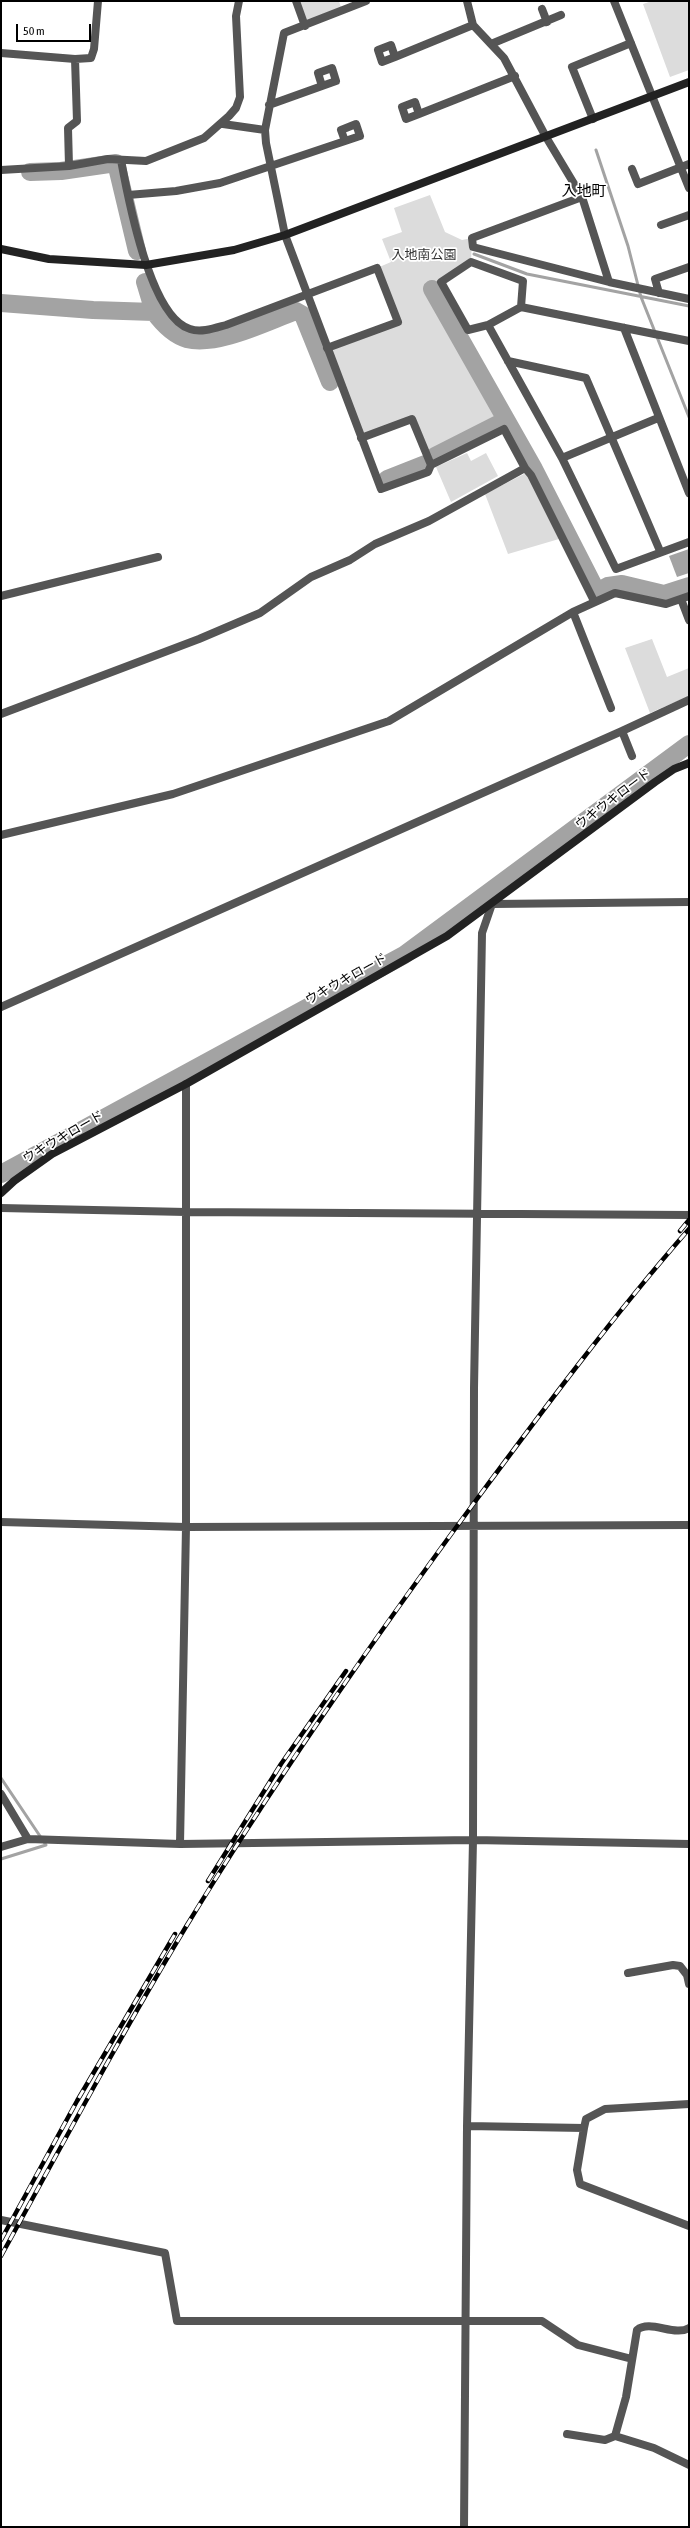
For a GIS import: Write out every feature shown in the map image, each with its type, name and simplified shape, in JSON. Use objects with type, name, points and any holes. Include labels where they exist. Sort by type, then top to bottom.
[{"type":"street","points":[[1,53],[75,59],[91,58],[94,49],[98,1]]},
{"type":"street","points":[[1,170],[69,166],[108,160],[146,161],[204,138],[223,124],[236,108],[240,97],[236,16],[239,1]]},
{"type":"street","points":[[296,1],[305,26]]},
{"type":"street","points":[[366,1],[305,26],[284,32],[265,130],[285,235],[361,438],[381,489],[428,472],[431,465],[504,429],[525,468],[531,475],[594,601]]},
{"type":"street","points":[[467,1],[473,25],[504,58],[515,76],[546,137],[582,197],[609,282]]},
{"type":"street","points":[[614,1],[689,188]]},
{"type":"street","points":[[542,9],[547,22]]},
{"type":"street","points":[[491,44],[561,15]]},
{"type":"street","points":[[395,57],[473,25]]},
{"type":"street","points":[[593,119],[572,67],[631,43]]},
{"type":"street","points":[[69,166],[68,128],[77,121],[75,59]]},
{"type":"street","points":[[419,114],[515,76]]},
{"type":"street","points":[[1,249],[50,259],[146,265],[234,250],[285,235],[689,82]]},
{"type":"street","points":[[269,105],[322,86]]},
{"type":"street","points":[[223,124],[265,130]]},
{"type":"street","points":[[128,195],[176,191],[220,183],[271,167],[345,140]]},
{"type":"street","points":[[121,160],[128,195],[146,265],[164,305],[175,320],[190,329],[204,330],[226,326],[308,296],[377,268],[398,322],[328,348]]},
{"type":"street","points":[[632,169],[638,184],[689,164]]},
{"type":"street","points":[[582,197],[472,238],[473,247],[609,282],[689,299]]},
{"type":"street","points":[[661,225],[689,215]]},
{"type":"street","points":[[520,307],[523,281],[471,262],[441,282],[468,330],[488,325],[520,307],[689,341]]},
{"type":"street","points":[[659,293],[655,279],[689,267]]},
{"type":"street","points":[[488,325],[562,458],[616,569],[660,551],[689,542]]},
{"type":"street","points":[[624,328],[658,418],[689,493]]},
{"type":"street","points":[[508,361],[586,378],[660,551]]},
{"type":"street","points":[[562,458],[658,418]]},
{"type":"street","points":[[361,438],[412,419],[431,465]]},
{"type":"street","points":[[1,714],[199,639],[260,613],[312,577],[350,560],[375,544],[430,521],[525,468]]},
{"type":"street","points":[[1,596],[158,556]]},
{"type":"street","points":[[1,835],[173,794],[389,721],[573,612],[594,601],[615,593],[666,604],[689,596]]},
{"type":"street","points":[[680,599],[689,620]]},
{"type":"street","points":[[573,612],[611,708]]},
{"type":"street","points":[[1,1007],[689,700]]},
{"type":"street","points":[[622,731],[632,756]]},
{"type":"street","points":[[674,769],[689,760]]},
{"type":"street","name":"ウキウキロード","points":[[1,1193],[14,1181],[52,1154],[186,1084],[447,936],[674,769],[689,763]]},
{"type":"street","points":[[464,2527],[468,2126],[473,1840],[473,1527],[482,933],[492,904],[689,902]]},
{"type":"street","points":[[180,1844],[186,1527],[186,1084]]},
{"type":"street","points":[[1,1187],[14,1181]]},
{"type":"street","points":[[1,1208],[186,1212],[689,1215]]},
{"type":"street","points":[[1,1522],[186,1527],[689,1525]]},
{"type":"street","points":[[1,1794],[28,1839]]},
{"type":"street","points":[[1,1847],[28,1839],[180,1844],[473,1840],[689,1844]]},
{"type":"street","points":[[628,1974],[673,1965],[680,1966],[687,1975],[689,1984]]},
{"type":"street","points":[[689,2104],[605,2109],[586,2119],[577,2170],[580,2184],[689,2226]]},
{"type":"street","points":[[468,2126],[584,2128]]},
{"type":"street","points":[[1,2220],[166,2253],[178,2321],[542,2321],[578,2345],[632,2359]]},
{"type":"street","points":[[615,2436],[626,2397],[639,2328],[681,2330],[689,2328]]},
{"type":"street","points":[[568,2434],[605,2440],[615,2436],[654,2448],[689,2465]]},
{"type":"green space","points":[[296,1],[339,1],[342,11],[305,26]]},
{"type":"green space","points":[[652,1],[689,1],[689,70],[670,77],[643,4]]},
{"type":"green space","name":"入地南公園","points":[[430,195],[445,232],[462,240],[472,238],[471,262],[441,282],[428,287],[499,418],[427,455],[412,419],[361,438],[327,348],[398,322],[377,268],[391,262],[382,239],[402,232],[394,208]]},
{"type":"green space","points":[[467,453],[471,461],[486,453],[498,476],[451,502],[436,467]]},
{"type":"green space","points":[[524,474],[529,475],[559,539],[508,554],[485,494]]},
{"type":"green space","points":[[652,639],[667,677],[689,668],[689,696],[650,713],[625,648]]},
{"type":"shaded area","points":[[689,549],[689,573],[677,577],[669,556]]},
{"type":"waterway","points":[[596,150],[628,246],[641,297],[689,417]]},
{"type":"waterway","points":[[30,172],[61,171],[116,163],[137,251]]},
{"type":"waterway","points":[[474,254],[527,274],[689,306]]},
{"type":"waterway","points":[[145,282],[154,312]]},
{"type":"waterway","points":[[432,289],[534,469],[597,592],[608,586],[622,584],[664,594],[689,586]]},
{"type":"waterway","points":[[1,303],[93,310],[154,312],[164,324],[177,335],[187,339],[199,341],[242,332],[296,311],[303,315],[330,382]]},
{"type":"waterway","points":[[435,456],[506,420]]},
{"type":"waterway","points":[[387,479],[425,464]]},
{"type":"waterway","points":[[1,1174],[404,955],[689,744]]},
{"type":"waterway","points":[[1,1778],[46,1845],[1,1859]]},
{"type":"railway","points":[[680,1231],[689,1220]]},
{"type":"railway","points":[[1,2256],[92,2089],[187,1925],[290,1763],[436,1554],[552,1398],[633,1295],[689,1229]]},
{"type":"railway","points":[[208,1881],[281,1764],[346,1671]]},
{"type":"railway","points":[[1,2240],[77,2101],[175,1934]]},
{"type":"district","name":"入地町","points":[[584,191]]}]
